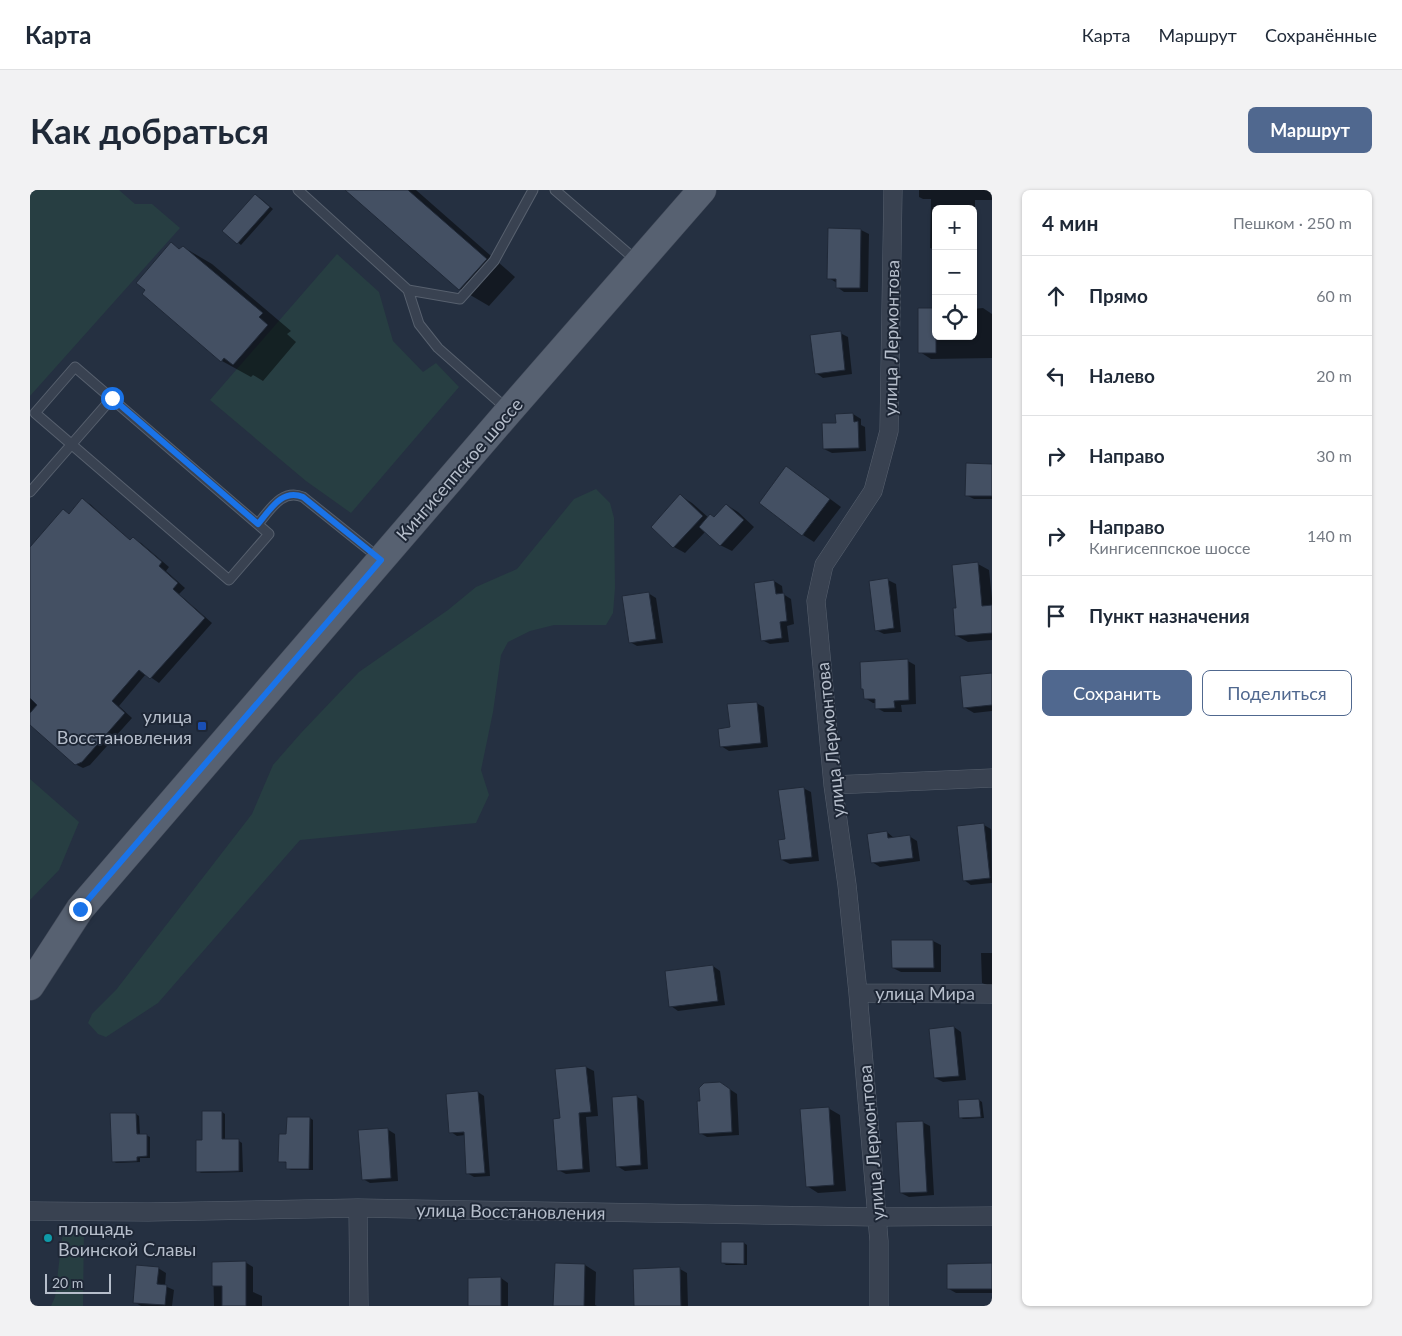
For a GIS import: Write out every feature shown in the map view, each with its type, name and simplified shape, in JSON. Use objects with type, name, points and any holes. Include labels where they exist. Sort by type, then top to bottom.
[{"type":"main road","name":"Кингисеппское шоссе","points":[[30,986],[80,909],[509,410],[702,190]]},
{"type":"main road","name":"Кингисеппское шоссе","points":[[30,952],[80,909]]},
{"type":"street","name":"улица Лермонтова","points":[[879,1306],[879,1240],[858,993],[847,885],[833,785],[816,601],[824,565],[873,491],[889,431],[892,190]]},
{"type":"street","points":[[833,785],[992,778]]},
{"type":"street","name":"улица Мира","points":[[858,993],[992,994]]},
{"type":"street","points":[[358,1208],[359,1306]]},
{"type":"street","name":"улица Восстановления","points":[[30,1211],[148,1212],[358,1208],[877,1217],[992,1216]]},
{"type":"lane","points":[[298,190],[408,290],[419,324],[438,348],[509,410]]},
{"type":"lane","points":[[408,290],[460,299],[494,261],[533,190]]},
{"type":"lane","points":[[555,190],[639,263]]},
{"type":"lane","points":[[75,367],[112,398],[269,534],[229,580],[35,413],[75,367]]},
{"type":"lane","points":[[30,492],[112,398]]},
{"type":"lane","points":[[258,524],[281,498],[286,495],[298,495],[311,503],[381,560]]},
{"type":"green space","points":[[30,190],[119,190],[135,204],[152,204],[180,228],[30,396]]},
{"type":"green space","points":[[337,254],[379,292],[393,341],[423,372],[436,363],[459,387],[351,513],[306,481],[210,400]]},
{"type":"green space","points":[[596,489],[610,503],[614,518],[615,588],[613,613],[606,625],[554,625],[530,631],[508,642],[501,655],[493,712],[481,770],[489,795],[476,823],[300,840],[158,1003],[106,1037],[98,1034],[88,1023],[92,1014],[116,990],[252,814],[273,765],[301,733],[359,672],[448,610],[476,587],[517,569],[574,499]]},
{"type":"green space","points":[[30,779],[79,822],[59,870],[30,900]]},
{"type":"green space","points":[[84,1228],[83,1306],[51,1306],[55,1297],[62,1238],[65,1232]]},
{"type":"building","points":[[345,190],[408,190],[487,259],[459,290]]},
{"type":"building","points":[[255,194],[270,207],[237,244],[222,231]]},
{"type":"building","points":[[828,228],[861,229],[860,288],[836,288],[836,279],[827,279]]},
{"type":"building","points":[[171,242],[179,249],[183,246],[263,313],[259,317],[268,325],[233,365],[224,358],[221,362],[142,294],[145,290],[136,283]]},
{"type":"building","points":[[918,308],[932,308],[932,340],[936,340],[936,353],[918,353]]},
{"type":"building","points":[[841,331],[845,370],[815,374],[810,335]]},
{"type":"building","points":[[853,413],[854,422],[858,421],[859,448],[823,449],[822,423],[836,423],[835,414]]},
{"type":"building","points":[[966,463],[992,464],[992,496],[965,496]]},
{"type":"building","points":[[786,466],[830,499],[802,536],[759,503]]},
{"type":"building","points":[[680,494],[703,516],[673,548],[651,527]]},
{"type":"building","points":[[82,498],[130,540],[133,537],[162,562],[159,566],[178,583],[173,589],[205,618],[150,679],[139,670],[112,701],[125,713],[82,762],[75,765],[30,725],[30,713],[37,705],[30,698],[30,547],[63,509],[69,514]]},
{"type":"building","points":[[726,504],[744,520],[720,546],[699,527],[710,514],[714,517]]},
{"type":"building","points":[[978,562],[982,606],[992,605],[992,633],[955,636],[953,608],[956,608],[952,565]]},
{"type":"building","points":[[888,578],[894,628],[875,631],[869,581]]},
{"type":"building","points":[[774,580],[776,594],[784,593],[787,621],[780,622],[782,638],[761,641],[754,583]]},
{"type":"building","points":[[649,592],[656,639],[629,643],[622,596]]},
{"type":"building","points":[[908,659],[909,700],[894,701],[895,708],[875,709],[875,699],[864,699],[863,689],[861,689],[860,662]]},
{"type":"building","points":[[992,673],[992,705],[963,708],[960,676]]},
{"type":"building","points":[[757,702],[761,743],[720,747],[718,729],[730,727],[727,704]]},
{"type":"building","points":[[804,787],[812,857],[781,860],[778,840],[785,839],[778,790]]},
{"type":"building","points":[[984,823],[990,878],[963,881],[957,826]]},
{"type":"building","points":[[887,831],[888,838],[910,835],[913,858],[871,863],[867,834]]},
{"type":"building","points":[[891,940],[933,940],[934,968],[892,968]]},
{"type":"building","points":[[713,965],[718,1001],[669,1007],[665,971]]},
{"type":"building","points":[[954,1026],[959,1076],[934,1078],[929,1029]]},
{"type":"building","points":[[586,1066],[591,1112],[579,1113],[583,1169],[557,1171],[553,1119],[560,1118],[555,1069]]},
{"type":"building","points":[[720,1082],[730,1089],[732,1132],[699,1134],[697,1101],[700,1101],[699,1088],[704,1083]]},
{"type":"building","points":[[478,1091],[485,1173],[466,1174],[464,1132],[449,1133],[446,1094]]},
{"type":"building","points":[[637,1095],[641,1165],[616,1167],[612,1097]]},
{"type":"building","points":[[979,1099],[981,1117],[959,1118],[958,1100]]},
{"type":"building","points":[[829,1107],[834,1185],[806,1187],[800,1109]]},
{"type":"building","points":[[202,1111],[222,1111],[222,1139],[239,1139],[239,1171],[196,1172],[196,1140],[202,1140]]},
{"type":"building","points":[[110,1113],[136,1113],[137,1134],[147,1134],[147,1156],[137,1157],[137,1161],[112,1162]]},
{"type":"building","points":[[287,1117],[310,1117],[309,1169],[286,1169],[286,1162],[278,1162],[279,1134],[286,1134]]},
{"type":"building","points":[[923,1121],[927,1192],[900,1193],[896,1122]]},
{"type":"building","points":[[388,1128],[391,1178],[362,1180],[358,1130]]},
{"type":"building","points":[[721,1242],[744,1242],[744,1264],[721,1263]]},
{"type":"building","points":[[246,1261],[246,1306],[222,1306],[222,1286],[212,1286],[212,1262]]},
{"type":"building","points":[[555,1263],[585,1264],[584,1306],[553,1306]]},
{"type":"building","points":[[992,1263],[992,1289],[947,1289],[947,1264]]},
{"type":"building","points":[[136,1265],[159,1267],[157,1284],[167,1285],[165,1305],[133,1303]]},
{"type":"building","points":[[680,1267],[681,1306],[634,1306],[633,1269]]},
{"type":"building","points":[[501,1277],[501,1306],[468,1306],[468,1278]]},
{"type":"place","name":"улица Восстановления","points":[[202,726]]},
{"type":"place","name":"площадь Воинской Славы","points":[[48,1238]]},
{"type":"route","points":[[80,909],[381,560],[348,532],[298,495],[286,495],[281,498],[258,524],[112,398]]}]
